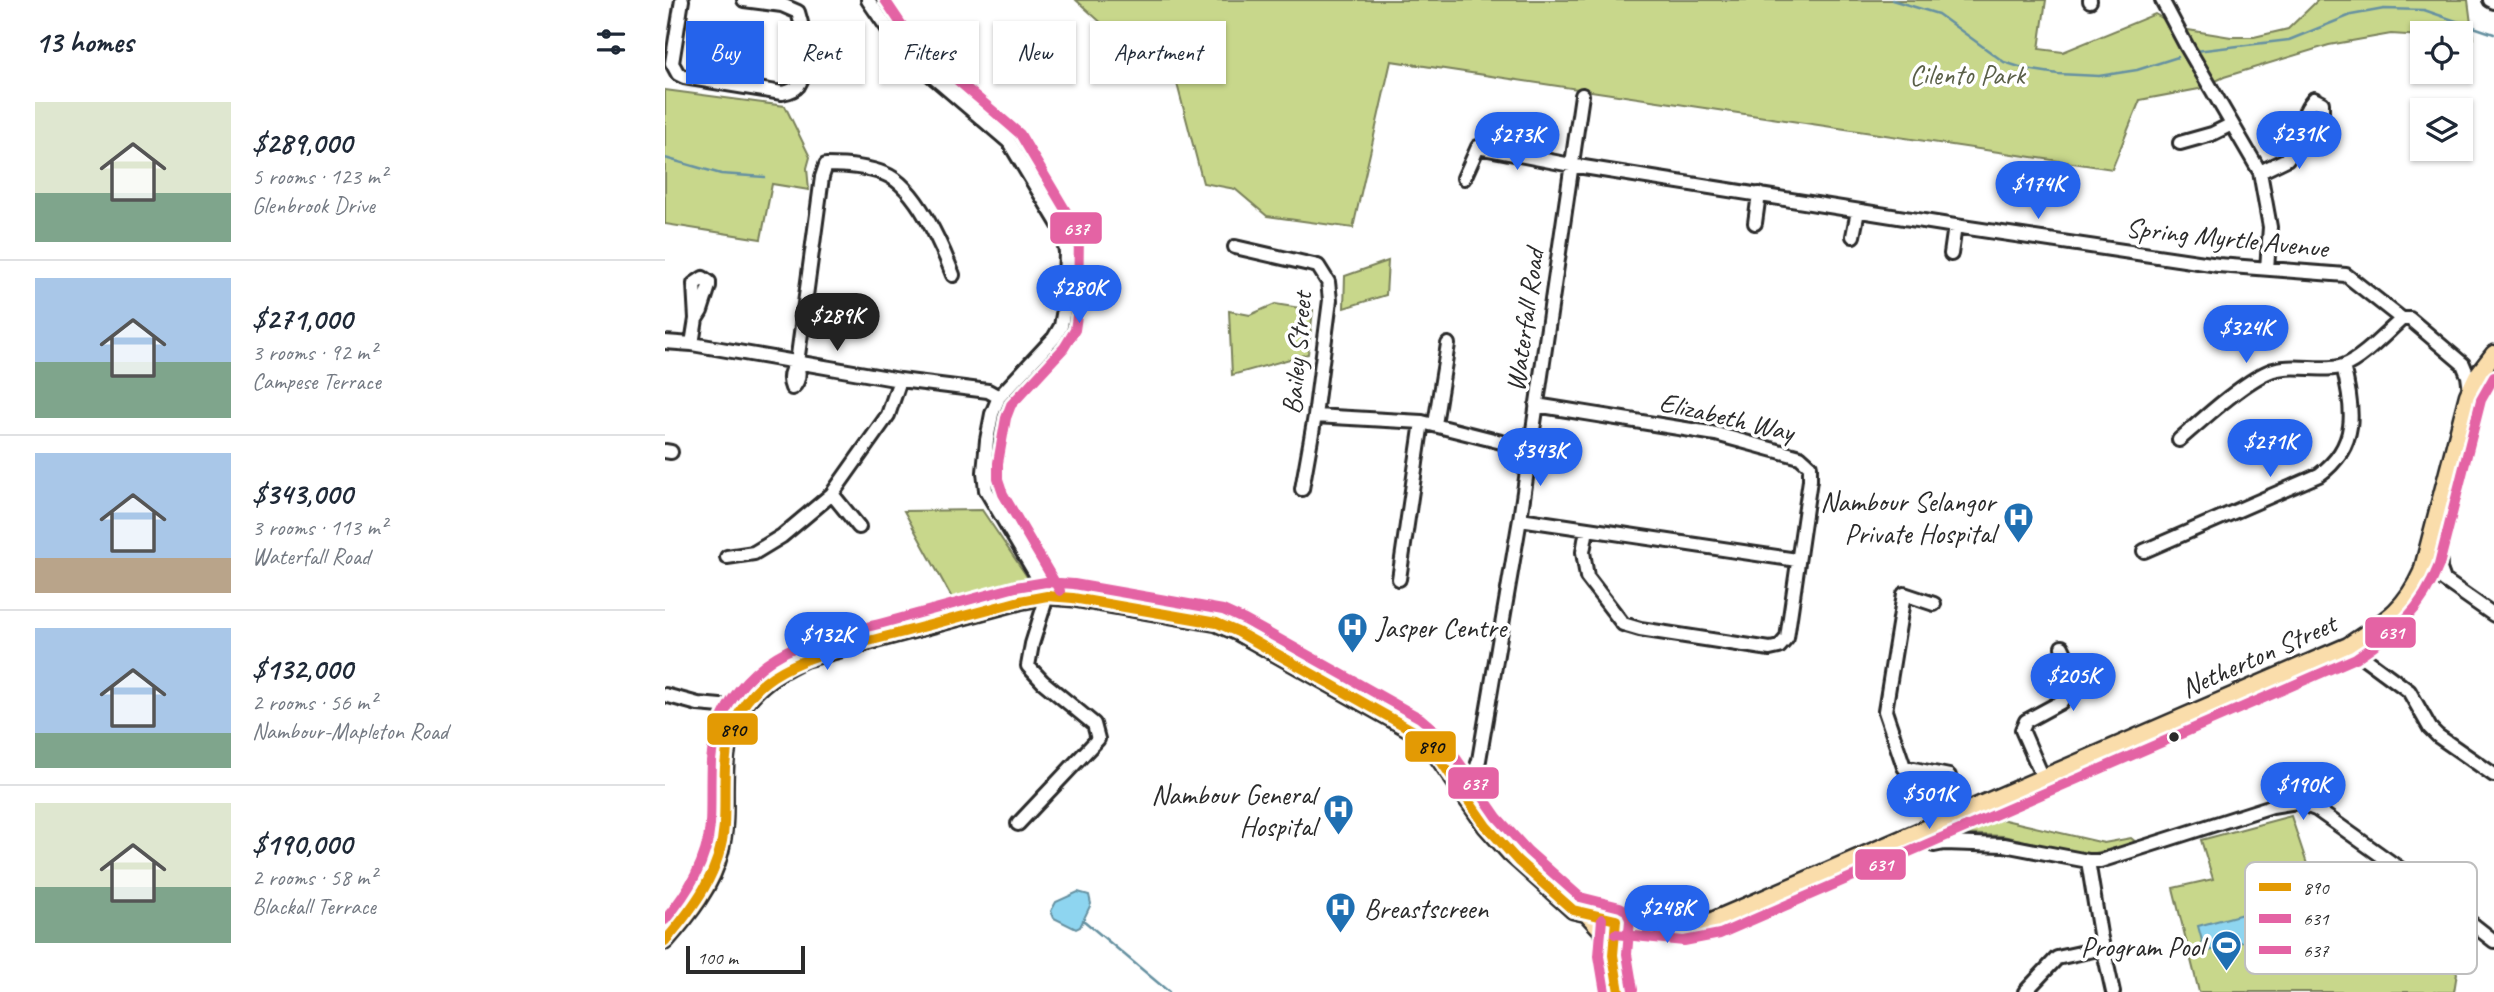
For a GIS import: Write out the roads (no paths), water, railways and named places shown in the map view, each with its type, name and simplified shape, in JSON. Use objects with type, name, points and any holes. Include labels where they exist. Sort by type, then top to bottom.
[{"type":"main road","name":"Netherton Street","points":[[1590,916],[1675,927],[1705,924],[2348,646],[2391,617],[2409,598],[2425,562],[2470,392],[2482,369],[2494,354]]},
{"type":"main road","points":[[665,941],[701,894],[719,856],[725,816],[726,755],[739,711],[756,688],[779,670],[806,658],[1047,596],[1201,618],[1238,632],[1412,730],[1429,744],[1467,800],[1510,853],[1573,910],[1590,916],[1602,930],[1606,950],[1613,955]]},
{"type":"street","points":[[682,0],[672,63],[678,74],[782,93],[792,91],[799,85],[806,51],[797,12],[782,5],[744,0]]},
{"type":"street","points":[[868,0],[904,52],[1009,142],[1065,237],[1065,298],[1061,326],[1054,338],[999,397],[992,414],[984,472],[986,490],[1047,596],[1032,643],[1028,666],[1043,682],[1094,724],[1098,739],[1019,824]]},
{"type":"street","points":[[2162,0],[2260,172],[2270,227],[2267,269]]},
{"type":"street","name":"Waterfall Road","points":[[1467,800],[1479,760],[1520,519],[1582,95]]},
{"type":"street","points":[[2180,143],[2212,134],[2232,124]]},
{"type":"street","points":[[2260,172],[2287,159],[2307,132]]},
{"type":"street","name":"Spring Myrtle Avenue","points":[[1464,178],[1478,147],[1571,165],[1858,211],[2218,265],[2346,275],[2402,319],[2410,319],[2463,364],[2482,369]]},
{"type":"street","points":[[797,363],[822,177],[826,165],[842,165],[887,174],[913,197],[941,244],[953,275]]},
{"type":"street","points":[[1755,223],[1759,194]]},
{"type":"street","points":[[1853,236],[1858,211]]},
{"type":"street","points":[[1951,254],[1955,226]]},
{"type":"street","name":"Bailey Street","points":[[1235,247],[1318,266],[1328,282],[1330,300],[1315,416],[1302,489]]},
{"type":"street","points":[[692,344],[696,319]]},
{"type":"street","points":[[2179,440],[2205,417],[2268,372],[2282,368],[2343,366],[2370,348],[2402,319]]},
{"type":"street","points":[[665,342],[692,344],[900,380],[988,391],[999,397]]},
{"type":"street","points":[[1399,579],[1429,423],[1448,344]]},
{"type":"street","points":[[2463,364],[2470,392]]},
{"type":"street","points":[[2144,551],[2319,475],[2329,468],[2337,460],[2348,440],[2351,416],[2343,366]]},
{"type":"street","points":[[727,556],[754,553],[782,536],[832,495],[888,415],[900,380]]},
{"type":"street","name":"Elizabeth Way","points":[[1536,405],[1716,434],[1800,457],[1810,466],[1787,638],[1779,647],[1770,649],[1623,624],[1587,577],[1583,552],[1587,529]]},
{"type":"street","points":[[1315,416],[1429,423],[1529,449]]},
{"type":"street","points":[[832,495],[859,527]]},
{"type":"street","points":[[2441,500],[2438,527],[2440,569],[2444,580],[2494,615]]},
{"type":"street","points":[[1520,519],[1797,559]]},
{"type":"street","points":[[1934,604],[1904,594],[1885,711],[1904,767],[1949,776],[1946,803],[1955,815],[1946,830],[1948,837],[1958,843]]},
{"type":"street","points":[[2348,646],[2409,691],[2430,728],[2438,736],[2494,775]]},
{"type":"street","points":[[2042,778],[2022,730],[2026,721],[2061,702],[2075,675],[2062,647]]},
{"type":"street","points":[[665,695],[698,704],[732,707],[739,711]]},
{"type":"street","points":[[1922,830],[1944,843],[2011,846],[2100,861],[2272,806],[2297,802],[2316,808],[2391,862]]},
{"type":"street","points":[[2088,861],[2113,992]]},
{"type":"street","points":[[1616,920],[1613,955],[1619,992]]},
{"type":"street","points":[[2477,928],[2494,941]]},
{"type":"street","points":[[2025,992],[2057,958],[2103,948]]},
{"type":"water","points":[[1078,892],[1089,895],[1091,904],[1080,927],[1076,929],[1054,918],[1051,911],[1056,902]]},
{"type":"water","points":[[2245,913],[2245,941],[2205,952],[2198,926]]},
{"type":"waterway","points":[[1892,0],[1938,14],[2004,62],[2026,69],[2099,76],[2137,70],[2178,57]]},
{"type":"waterway","points":[[2196,51],[2289,40],[2351,15],[2384,9],[2424,10],[2494,34]]},
{"type":"waterway","points":[[665,158],[721,174],[765,177]]},
{"type":"waterway","points":[[1083,920],[1169,992]]},
{"type":"place","name":"Nambour Selangor Private Hospital","points":[[2018,544]]},
{"type":"place","name":"Jasper Centre","points":[[1353,654]]},
{"type":"place","name":"Nambour General Hospital","points":[[1339,837]]},
{"type":"place","name":"Breastscreen","points":[[1341,935]]},
{"type":"place","name":"Program Pool","points":[[2227,973]]},
{"type":"park label","name":"Cilento Park","points":[[1967,74]]}]
